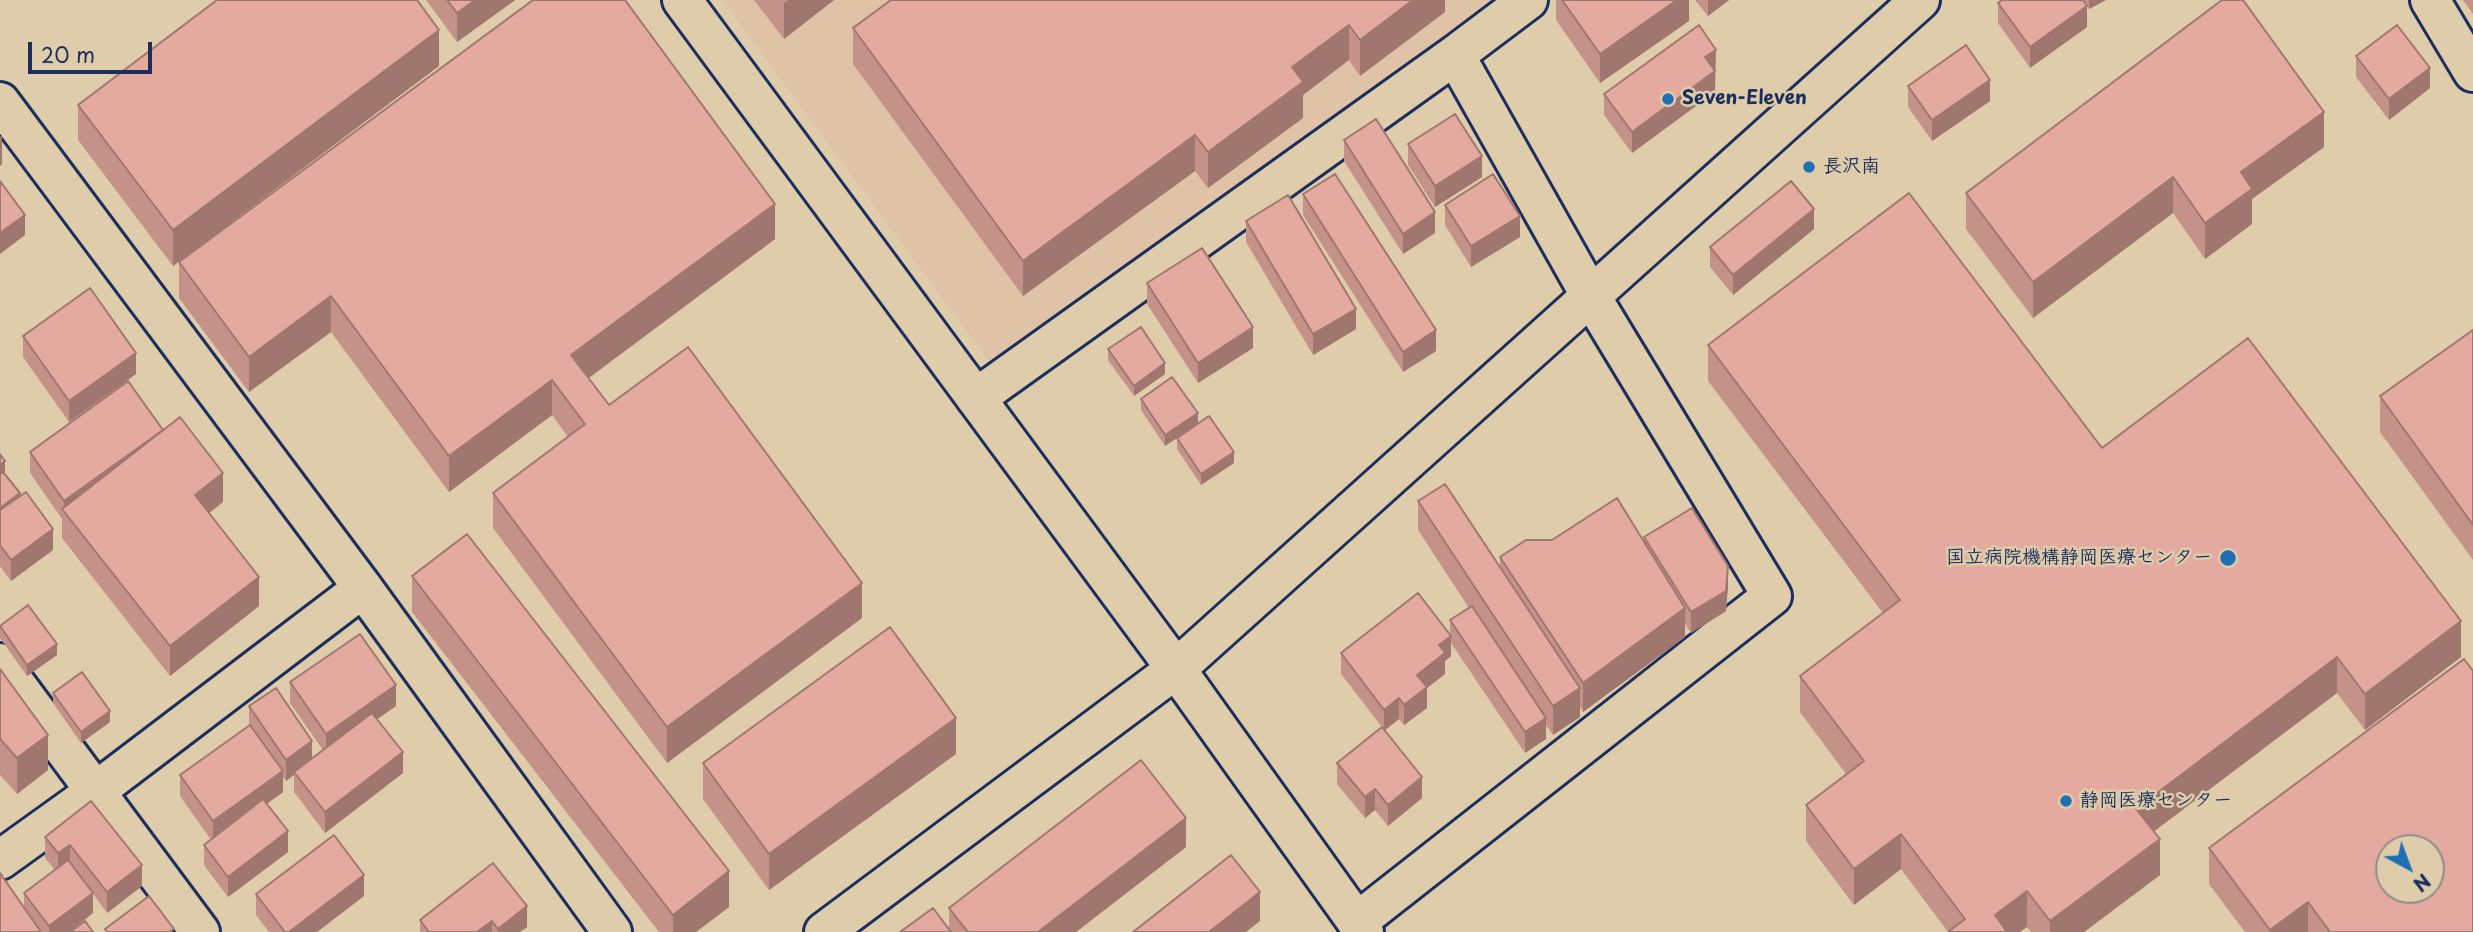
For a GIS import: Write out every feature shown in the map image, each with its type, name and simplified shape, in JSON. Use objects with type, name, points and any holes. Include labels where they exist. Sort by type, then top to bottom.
[{"type":"street","points":[[682,0],[1176,669],[1360,927],[1772,596],[1590,295],[1455,55]]},
{"type":"street","points":[[976,398],[1528,0]]},
{"type":"street","points":[[824,932],[1176,669],[1920,0]]},
{"type":"street","points":[[2430,0],[2473,72]]},
{"type":"street","points":[[0,102],[363,588],[612,932]]},
{"type":"street","points":[[0,859],[96,791],[363,588]]},
{"type":"street","points":[[0,663],[201,932]]},
{"type":"shaded area","points":[[722,0],[1499,0],[996,371]]},
{"type":"building","points":[[217,0],[417,0],[439,30],[173,230],[78,105]]},
{"type":"building","points":[[447,0],[475,0],[457,13]]},
{"type":"building","points":[[533,0],[625,0],[775,204],[571,355],[609,405],[688,347],[862,583],[667,727],[493,493],[585,424],[552,380],[449,456],[331,296],[249,357],[179,262]]},
{"type":"building","points":[[891,0],[1413,0],[1360,40],[1349,25],[1292,67],[1303,82],[1208,152],[1195,135],[1023,261],[853,28]]},
{"type":"building","points":[[1562,0],[1677,0],[1600,54]]},
{"type":"building","points":[[2002,0],[2083,0],[2087,6],[2030,47],[1998,3]]},
{"type":"building","points":[[2222,0],[2243,0],[2324,112],[2241,172],[2252,189],[2205,223],[2173,177],[2033,282],[1966,193]]},
{"type":"building","points":[[1699,25],[1716,50],[1705,57],[1715,71],[1632,132],[1604,94]]},
{"type":"building","points":[[2397,25],[2430,68],[2389,99],[2356,56]]},
{"type":"building","points":[[1966,45],[1990,80],[1932,120],[1908,86]]},
{"type":"building","points":[[1455,114],[1482,156],[1435,186],[1408,144]]},
{"type":"building","points":[[1376,119],[1435,212],[1403,234],[1344,140]]},
{"type":"building","points":[[1335,174],[1436,330],[1403,352],[1303,194]]},
{"type":"building","points":[[1493,174],[1520,216],[1471,246],[1445,205]]},
{"type":"building","points":[[0,181],[25,215],[0,233]]},
{"type":"building","points":[[1791,181],[1814,209],[1733,275],[1710,247]]},
{"type":"building","points":[[1909,193],[2102,448],[2248,338],[2461,621],[2365,694],[2337,657],[2136,809],[2160,839],[2050,921],[2027,891],[1995,915],[2007,932],[1948,932],[1965,919],[1901,834],[1854,869],[1806,805],[1864,761],[1800,676],[1900,600],[1708,345]]},
{"type":"building","points":[[1288,195],[1356,309],[1313,334],[1246,221]]},
{"type":"building","points":[[1202,248],[1253,327],[1198,363],[1147,283]]},
{"type":"building","points":[[90,288],[136,353],[69,401],[23,336]]},
{"type":"building","points":[[1141,327],[1165,363],[1134,386],[1108,349]]},
{"type":"building","points":[[2473,330],[2473,525],[2380,396]]},
{"type":"building","points":[[1172,377],[1198,413],[1165,435],[1141,399]]},
{"type":"building","points":[[128,381],[163,430],[64,501],[30,452]]},
{"type":"building","points":[[1209,416],[1234,452],[1201,474],[1177,438]]},
{"type":"building","points":[[180,417],[223,473],[195,495],[259,577],[170,646],[62,509]]},
{"type":"building","points":[[3,472],[20,493],[0,508],[0,474]]},
{"type":"building","points":[[1445,484],[1580,688],[1553,706],[1418,501]]},
{"type":"building","points":[[26,492],[53,529],[11,560],[0,545],[0,510]]},
{"type":"building","points":[[1617,498],[1685,608],[1583,683],[1500,557],[1526,540],[1552,540]]},
{"type":"building","points":[[1692,508],[1728,566],[1726,591],[1691,612],[1644,537]]},
{"type":"building","points":[[467,534],[729,871],[673,915],[412,576]]},
{"type":"building","points":[[1418,593],[1451,636],[1439,645],[1445,653],[1417,675],[1427,687],[1404,705],[1399,698],[1384,710],[1341,653]]},
{"type":"building","points":[[28,605],[57,644],[27,665],[0,626]]},
{"type":"building","points":[[1472,606],[1546,718],[1525,732],[1450,620]]},
{"type":"building","points":[[890,627],[956,718],[769,854],[703,763]]},
{"type":"building","points":[[360,634],[396,685],[326,734],[290,682]]},
{"type":"building","points":[[2464,659],[2473,671],[2473,932],[2330,932],[2308,902],[2270,930],[2209,848]]},
{"type":"building","points":[[0,669],[48,735],[17,758],[0,739]]},
{"type":"building","points":[[82,672],[110,711],[81,732],[53,693]]},
{"type":"building","points":[[276,688],[312,741],[286,760],[249,706]]},
{"type":"building","points":[[372,713],[403,752],[325,812],[294,772]]},
{"type":"building","points":[[250,725],[283,771],[213,821],[180,775]]},
{"type":"building","points":[[1382,727],[1422,777],[1388,805],[1375,789],[1365,797],[1337,763]]},
{"type":"building","points":[[1141,760],[1186,818],[1038,932],[968,932],[949,908]]},
{"type":"building","points":[[263,799],[288,831],[228,877],[204,845]]},
{"type":"building","points":[[91,801],[142,865],[107,892],[70,845],[58,853],[45,837]]},
{"type":"building","points":[[334,835],[364,875],[289,932],[285,932],[256,894]]},
{"type":"building","points":[[1231,855],[1260,892],[1209,932],[1133,932]]},
{"type":"building","points":[[68,860],[93,893],[49,926],[24,893]]},
{"type":"building","points":[[493,863],[527,906],[498,929],[492,921],[477,932],[429,932],[420,920]]},
{"type":"building","points":[[0,873],[41,932],[0,932]]},
{"type":"building","points":[[149,896],[174,929],[169,932],[107,932],[105,929]]},
{"type":"building","points":[[933,908],[951,932],[900,932]]},
{"type":"building","points":[[85,921],[93,932],[70,932]]},
{"type":"place","name":"Seven-Eleven","points":[[1668,99]]},
{"type":"place","name":"長沢南","points":[[1809,167]]},
{"type":"place","name":"国立病院機構静岡医療センター","points":[[2228,558]]},
{"type":"place","name":"静岡医療センター","points":[[2066,801]]}]
